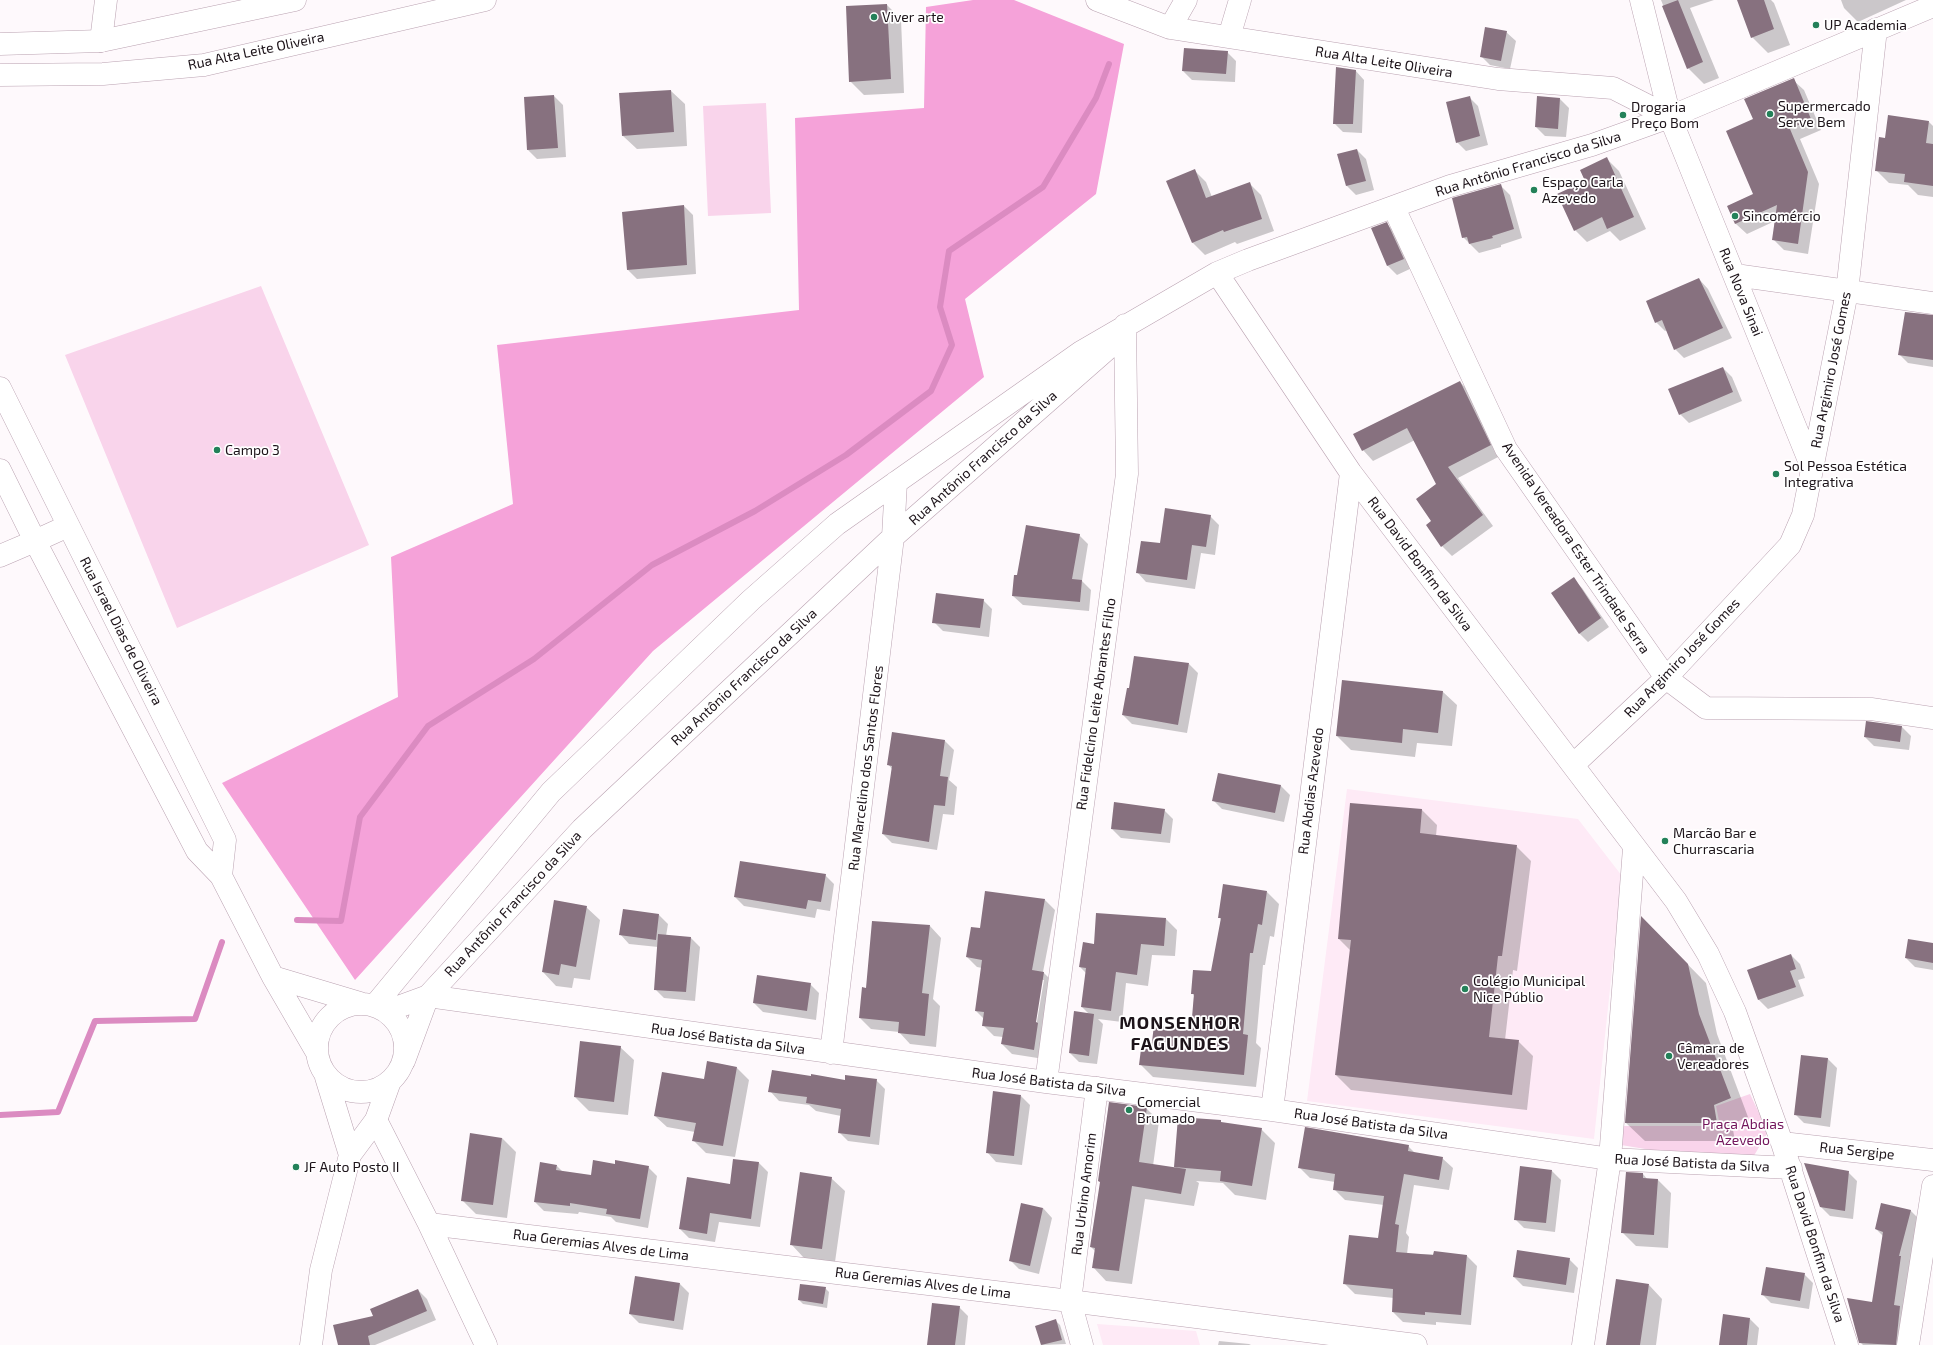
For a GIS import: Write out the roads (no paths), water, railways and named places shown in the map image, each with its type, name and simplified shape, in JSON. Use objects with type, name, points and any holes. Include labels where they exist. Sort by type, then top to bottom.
[{"type":"street","points":[[101,41],[106,0]]},
{"type":"street","points":[[0,44],[101,41],[295,0]]},
{"type":"street","name":"Rua Alta Leite Oliveira","points":[[0,75],[103,74],[204,65],[485,0]]},
{"type":"street","name":"Rua Alta Leite Oliveira","points":[[1097,0],[1170,28],[1498,80],[1613,88],[1670,116]]},
{"type":"street","points":[[1170,28],[1186,0]]},
{"type":"street","points":[[1229,37],[1240,0]]},
{"type":"street","name":"Rua Nova Sinai","points":[[1641,0],[1670,116],[1812,468]]},
{"type":"street","name":"Rua Antônio Francisco da Silva","points":[[374,1006],[550,792],[751,600],[837,524],[1081,352],[1125,325],[1217,273],[1248,260],[1394,208],[1450,186],[1592,146],[1670,116],[1933,6]]},
{"type":"street","name":"Rua Argimiro José Gomes","points":[[1573,765],[1666,678],[1790,545],[1803,515],[1847,292],[1876,29]]},
{"type":"street","name":"Avenida Vereadora Ester Trindade Serra","points":[[1394,208],[1506,449],[1666,678],[1706,708],[1871,709],[1933,718]]},
{"type":"street","name":"Rua David Bonfim da Silva","points":[[1217,273],[1351,473],[1573,765],[1634,848]]},
{"type":"street","points":[[1734,275],[1933,303]]},
{"type":"street","name":"Rua Antônio Francisco da Silva","points":[[404,1061],[428,996],[582,829],[893,537],[1111,345],[1125,325]]},
{"type":"street","name":"Rua Fidelcino Leite Abrantes Filho","points":[[1046,1082],[1127,474],[1125,325]]},
{"type":"street","name":"Rua Israel Dias de Oliveira","points":[[0,388],[225,840],[221,876]]},
{"type":"street","points":[[0,470],[35,541],[198,851],[221,876],[273,977],[316,1051],[326,1077],[350,1155]]},
{"type":"street","name":"Rua Abdias Azevedo","points":[[1272,1110],[1351,473]]},
{"type":"street","name":"Rua Marcelino dos Santos Flores","points":[[832,1054],[893,537],[896,482]]},
{"type":"street","points":[[0,556],[68,526]]},
{"type":"street","points":[[1634,848],[1676,901],[1708,954],[1735,1012],[1782,1143]]},
{"type":"street","points":[[1583,1345],[1610,1159],[1634,848]]},
{"type":"street","points":[[273,977],[374,1006],[404,1033],[404,1061],[389,1084],[376,1120],[350,1155],[321,1270],[311,1345]]},
{"type":"street","points":[[316,1051],[323,1024],[346,1006],[374,1006],[428,996]]},
{"type":"street","name":"Rua José Batista da Silva","points":[[428,996],[832,1054],[1272,1110],[1610,1159],[1791,1168]]},
{"type":"street","points":[[326,1077],[336,1086],[363,1093],[389,1084]]},
{"type":"street","name":"Rua Urbino Amorim","points":[[1070,1301],[1097,1088]]},
{"type":"street","points":[[376,1120],[429,1224],[486,1345]]},
{"type":"street","name":"Rua David Bonfim da Silva","points":[[1782,1143],[1847,1345]]},
{"type":"street","name":"Rua Sergipe","points":[[1782,1143],[1933,1160]]},
{"type":"street","points":[[1908,1345],[1933,1186]]},
{"type":"street","name":"Rua Geremias Alves de Lima","points":[[429,1224],[1070,1301],[1416,1345]]},
{"type":"street","points":[[1070,1301],[1082,1345]]},
{"type":"waterway","points":[[297,920],[341,921],[360,817],[428,726],[534,659],[652,565],[755,511],[846,455],[931,391],[952,345],[940,307],[949,251],[1043,187],[1096,98],[1109,64]]},
{"type":"waterway","points":[[0,1115],[58,1112],[95,1021],[195,1019],[222,942]]},
{"type":"place","name":"Viver arte","points":[[874,17]]},
{"type":"place","name":"UP Academia","points":[[1816,25]]},
{"type":"place","name":"Supermercado Serve Bem","points":[[1770,114]]},
{"type":"place","name":"Drogaria Preço Bom","points":[[1623,115]]},
{"type":"place","name":"Espaço Carla Azevedo","points":[[1534,190]]},
{"type":"place","name":"Sincomércio","points":[[1735,216]]},
{"type":"place","name":"Campo 3","points":[[217,450]]},
{"type":"place","name":"Sol Pessoa Estética Integrativa","points":[[1776,474]]},
{"type":"place","name":"Marcão Bar e Churrascaria","points":[[1665,841]]},
{"type":"place","name":"Colégio Municipal Nice Públio","points":[[1465,989]]},
{"type":"place","name":"Câmara de Vereadores","points":[[1669,1056]]},
{"type":"place","name":"Comercial Brumado","points":[[1129,1110]]},
{"type":"place","name":"JF Auto Posto II","points":[[296,1167]]},
{"type":"district","name":"MONSENHOR FAGUNDES","points":[[1180,1033]]},
{"type":"park label","name":"Praça Abdias Azevedo","points":[[1743,1132]]}]
